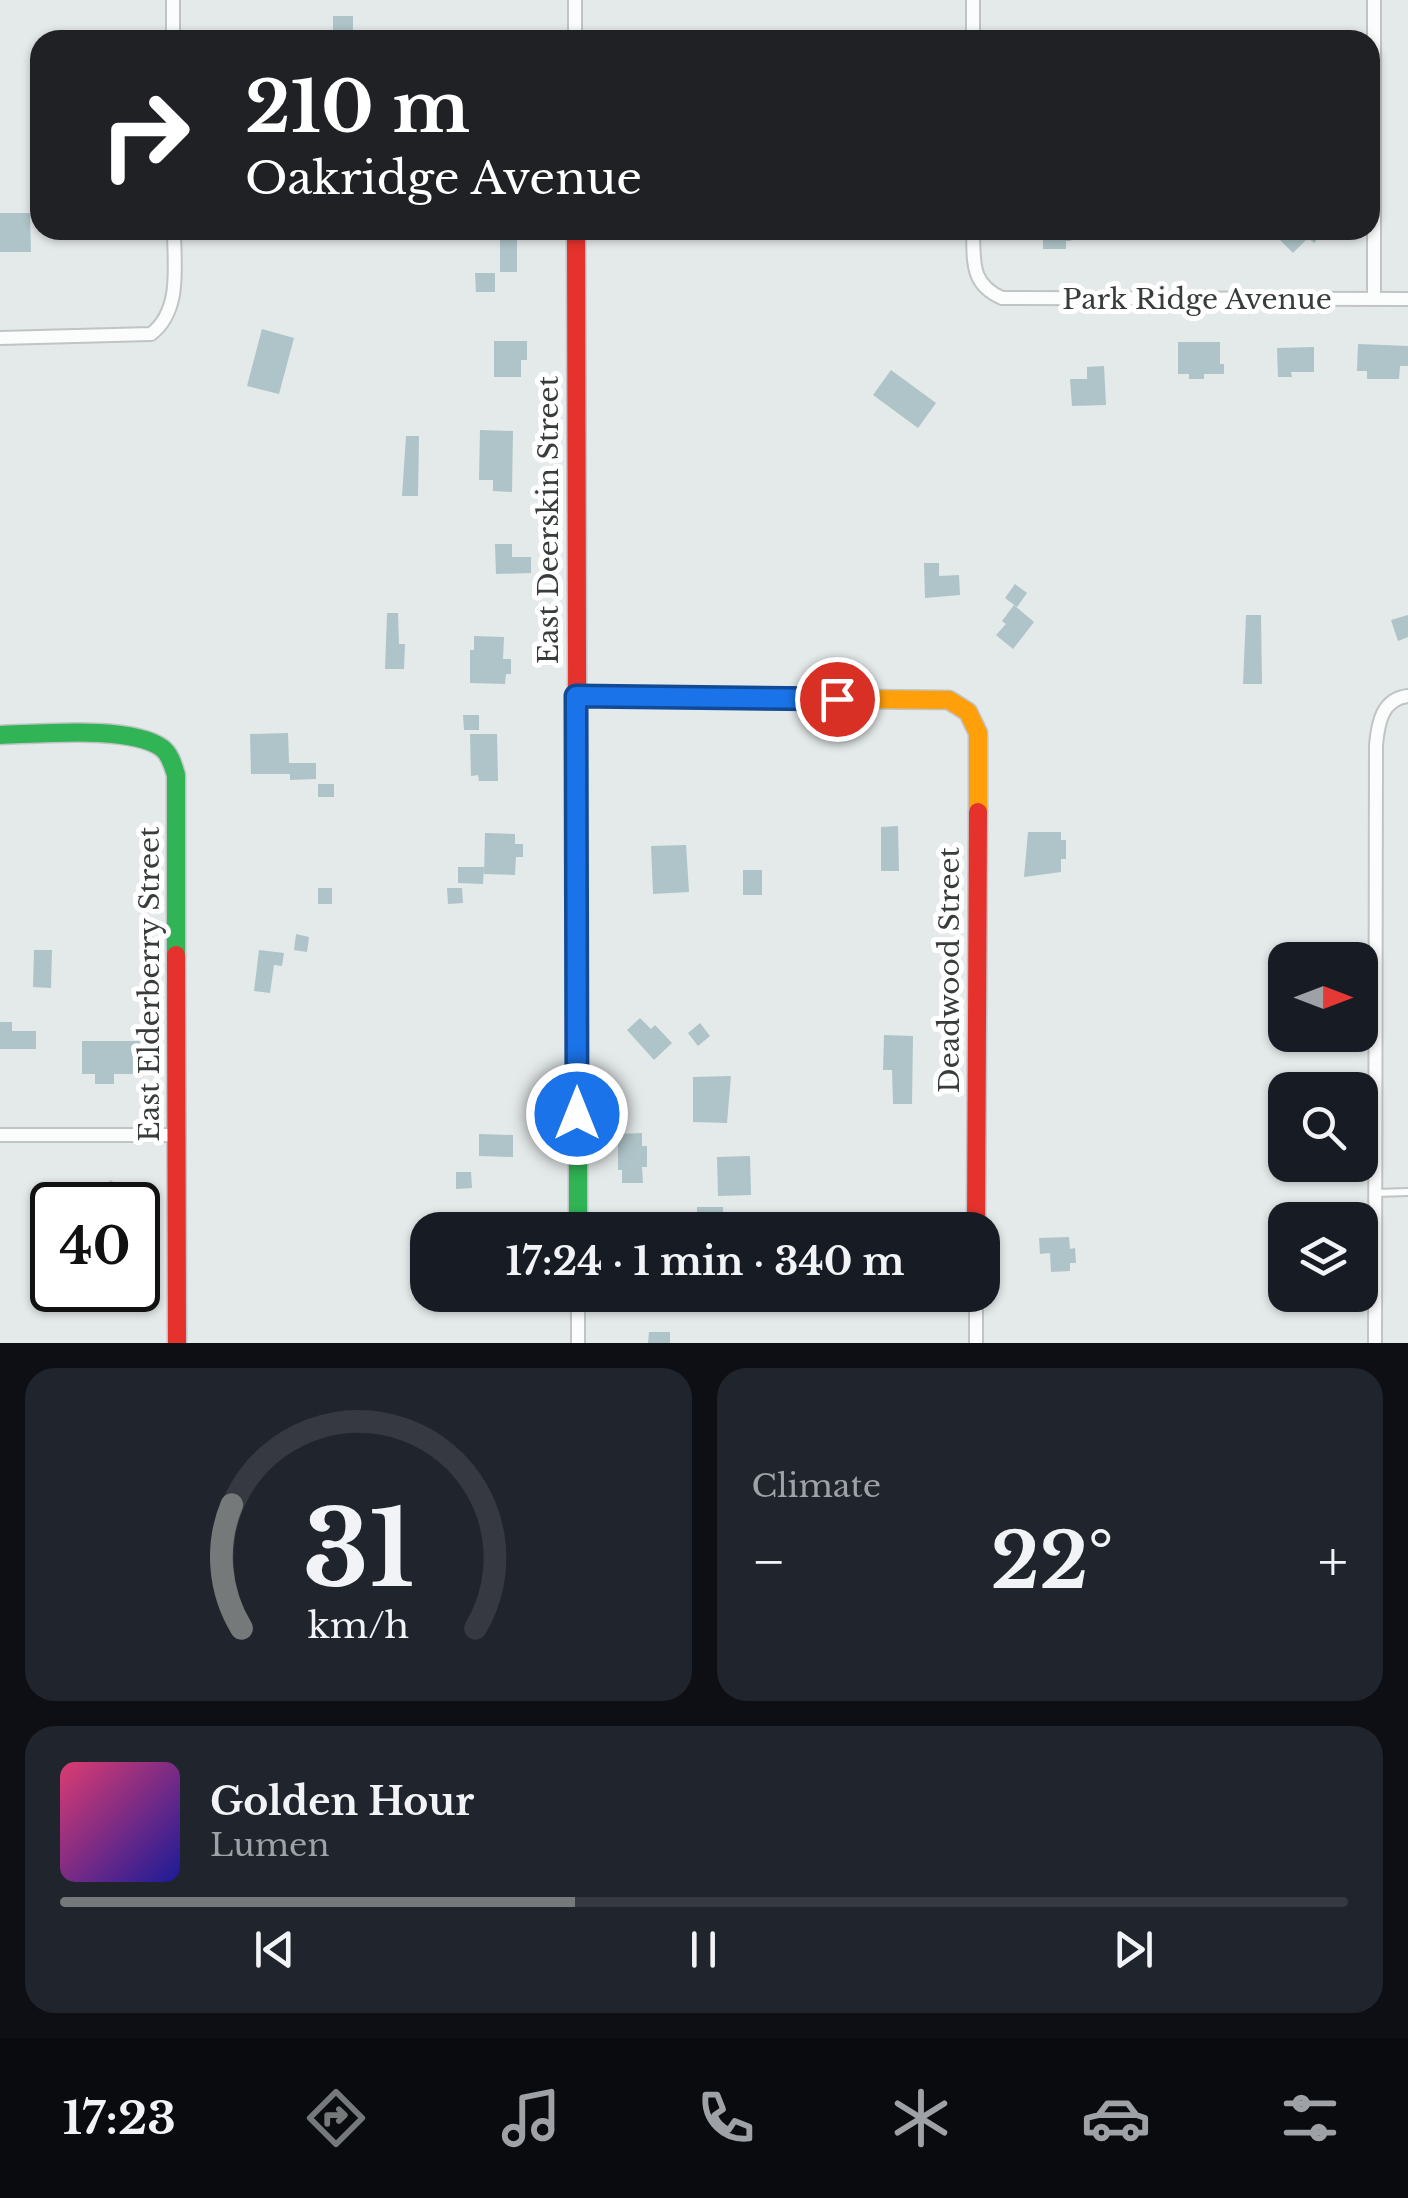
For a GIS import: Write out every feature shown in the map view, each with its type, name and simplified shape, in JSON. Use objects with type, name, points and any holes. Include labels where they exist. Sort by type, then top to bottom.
[{"type":"street","points":[[173,0],[173,30]]},
{"type":"street","points":[[575,0],[575,30]]},
{"type":"street","points":[[972,0],[973,30]]},
{"type":"street","points":[[1374,0],[1374,30]]},
{"type":"street","points":[[0,338],[151,334],[162,326],[170,308],[174,240]]},
{"type":"street","name":"East Deerskin Street","points":[[576,240],[578,1212]]},
{"type":"street","name":"Park Ridge Avenue","points":[[974,240],[975,272],[987,292],[1016,300],[1408,298]]},
{"type":"street","points":[[1374,240],[1374,298]]},
{"type":"street","name":"Deadwood Street","points":[[576,696],[949,700],[968,712],[978,733],[976,1212]]},
{"type":"street","points":[[1375,1343],[1376,745],[1378,723],[1386,707],[1408,696]]},
{"type":"street","name":"East Elderberry Street","points":[[0,735],[137,737],[163,748],[172,760],[176,775],[177,1343]]},
{"type":"street","points":[[0,1135],[178,1135]]},
{"type":"street","points":[[578,1312],[578,1343]]},
{"type":"street","points":[[976,1312],[976,1343]]},
{"type":"lane","points":[[1374,1193],[1408,1192]]},
{"type":"building","points":[[333,16],[353,16],[353,30],[333,30]]},
{"type":"building","points":[[0,213],[30,213],[31,252],[0,252]]},
{"type":"building","points":[[500,240],[517,240],[517,272],[500,272]]},
{"type":"building","points":[[1043,240],[1071,240],[1066,241],[1066,249],[1043,249]]},
{"type":"building","points":[[1280,240],[1306,240],[1293,253]]},
{"type":"building","points":[[475,273],[495,273],[495,292],[476,292]]},
{"type":"building","points":[[262,329],[294,338],[279,394],[247,386]]},
{"type":"building","points":[[494,341],[527,341],[527,360],[521,360],[521,377],[494,377]]},
{"type":"building","points":[[1178,342],[1220,342],[1224,374],[1189,379],[1189,374],[1178,374]]},
{"type":"building","points":[[1358,344],[1408,346],[1408,366],[1400,366],[1399,379],[1367,379],[1367,371],[1357,371]]},
{"type":"building","points":[[1314,347],[1314,372],[1291,372],[1292,377],[1278,377],[1277,348]]},
{"type":"building","points":[[1104,366],[1106,405],[1072,406],[1070,379],[1087,379],[1087,367]]},
{"type":"building","points":[[891,370],[936,403],[918,428],[873,395]]},
{"type":"building","points":[[480,430],[513,431],[512,492],[493,491],[493,480],[479,480]]},
{"type":"building","points":[[406,436],[419,436],[418,496],[402,496]]},
{"type":"building","points":[[495,544],[512,544],[512,557],[531,557],[531,573],[496,574]]},
{"type":"building","points":[[924,563],[939,563],[939,576],[959,575],[960,595],[925,598]]},
{"type":"building","points":[[1015,584],[1027,593],[1017,607],[1005,598]]},
{"type":"building","points":[[1014,605],[1034,622],[1013,649],[996,635]]},
{"type":"building","points":[[387,613],[398,613],[399,644],[405,644],[404,669],[385,669]]},
{"type":"building","points":[[1246,615],[1261,615],[1262,684],[1243,684]]},
{"type":"building","points":[[1408,615],[1408,637],[1398,641],[1391,620]]},
{"type":"building","points":[[474,636],[504,637],[503,659],[511,659],[511,674],[506,674],[505,684],[470,683]]},
{"type":"building","points":[[463,715],[479,715],[479,730],[464,730]]},
{"type":"building","points":[[288,733],[289,763],[316,763],[316,779],[251,774],[250,734]]},
{"type":"building","points":[[470,734],[497,734],[498,781],[479,781],[478,775],[471,776]]},
{"type":"building","points":[[318,784],[334,784],[334,797],[318,797]]},
{"type":"building","points":[[898,826],[899,871],[881,871],[881,827]]},
{"type":"building","points":[[1028,832],[1061,832],[1061,840],[1066,840],[1066,859],[1061,859],[1061,872],[1024,877]]},
{"type":"building","points":[[485,833],[515,834],[515,844],[523,844],[523,857],[516,857],[515,875],[484,874]]},
{"type":"building","points":[[686,845],[689,892],[653,894],[651,846]]},
{"type":"building","points":[[458,867],[484,867],[483,884],[458,883]]},
{"type":"building","points":[[743,870],[762,870],[762,895],[743,895]]},
{"type":"building","points":[[318,888],[332,888],[332,904],[318,904]]},
{"type":"building","points":[[447,888],[462,888],[463,903],[448,904]]},
{"type":"building","points":[[296,934],[309,937],[307,952],[294,950]]},
{"type":"building","points":[[34,950],[52,950],[51,988],[33,987]]},
{"type":"building","points":[[259,950],[284,953],[282,966],[274,965],[270,993],[254,991]]},
{"type":"building","points":[[640,1018],[651,1029],[655,1025],[672,1043],[654,1060],[627,1030]]},
{"type":"building","points":[[0,1022],[12,1022],[12,1031],[36,1031],[36,1049],[0,1049]]},
{"type":"building","points":[[700,1023],[710,1036],[698,1046],[688,1033]]},
{"type":"building","points":[[884,1035],[913,1036],[912,1104],[893,1104],[892,1070],[883,1070]]},
{"type":"building","points":[[82,1041],[141,1041],[141,1074],[114,1074],[114,1084],[95,1084],[95,1074],[82,1074]]},
{"type":"building","points":[[731,1076],[727,1123],[693,1122],[693,1077]]},
{"type":"building","points":[[642,1133],[642,1146],[647,1146],[643,1183],[622,1183],[618,1134]]},
{"type":"building","points":[[479,1134],[513,1135],[513,1157],[479,1156]]},
{"type":"building","points":[[750,1156],[751,1195],[718,1196],[717,1157]]},
{"type":"building","points":[[456,1172],[471,1172],[472,1188],[456,1189]]},
{"type":"building","points":[[697,1207],[723,1207],[723,1212],[697,1212]]},
{"type":"building","points":[[1069,1237],[1076,1263],[1070,1263],[1070,1271],[1051,1272],[1050,1253],[1040,1254],[1039,1238]]},
{"type":"building","points":[[649,1332],[670,1332],[670,1343],[648,1343]]},
{"type":"traffic: fast","points":[[0,735],[129,736],[148,741],[167,753],[176,775],[176,955]]},
{"type":"traffic: fast","points":[[578,1074],[578,1212]]},
{"type":"traffic: slow","points":[[576,696],[949,700],[968,712],[978,733],[978,812]]},
{"type":"traffic: jam","points":[[576,240],[578,1074]]},
{"type":"traffic: jam","points":[[976,1212],[978,812]]},
{"type":"traffic: jam","points":[[176,955],[177,1343]]},
{"type":"route","points":[[577,1114],[576,696],[837,699]]}]
